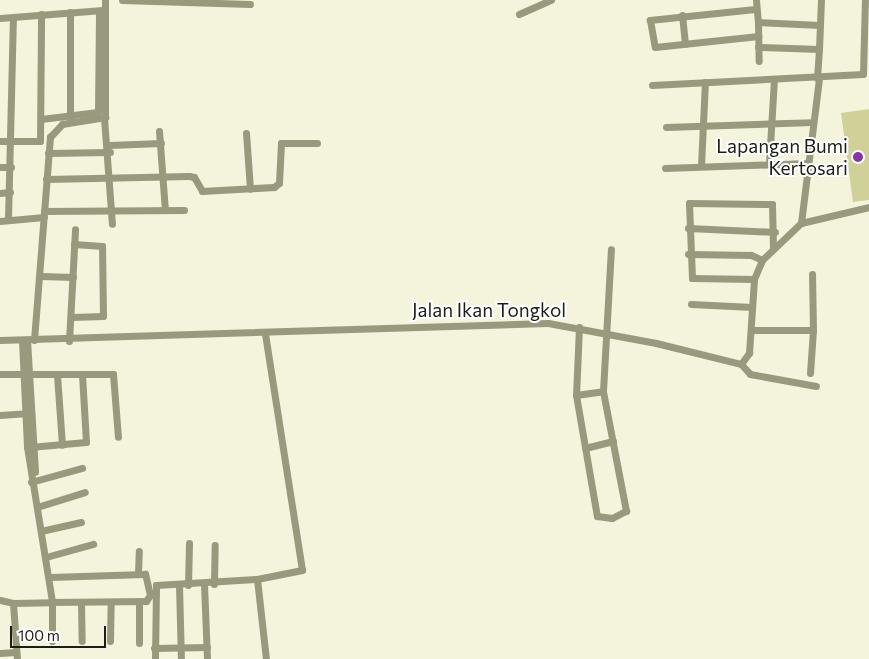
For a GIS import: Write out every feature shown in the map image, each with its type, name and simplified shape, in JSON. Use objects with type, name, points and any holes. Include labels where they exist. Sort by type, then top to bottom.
[{"type":"street","points":[[41,119],[70,117],[98,112],[102,10],[105,0]]},
{"type":"street","points":[[122,0],[250,4]]},
{"type":"street","points":[[519,14],[551,0]]},
{"type":"street","points":[[756,0],[759,61]]},
{"type":"street","points":[[800,222],[818,78],[821,0]]},
{"type":"street","points":[[652,85],[818,78],[865,72],[865,0]]},
{"type":"street","points":[[756,9],[682,15],[650,20],[655,47],[758,36]]},
{"type":"street","points":[[0,18],[102,10]]},
{"type":"street","points":[[102,10],[104,118],[109,149],[112,224]]},
{"type":"street","points":[[70,12],[70,117]]},
{"type":"street","points":[[0,141],[40,141],[41,14]]},
{"type":"street","points":[[682,15],[685,44]]},
{"type":"street","points":[[8,220],[11,167],[13,17]]},
{"type":"street","points":[[758,22],[820,25]]},
{"type":"street","points":[[758,47],[819,50]]},
{"type":"street","points":[[770,164],[774,80]]},
{"type":"street","points":[[701,166],[705,82]]},
{"type":"street","points":[[52,641],[50,577],[33,484],[27,413],[24,374],[27,340],[41,276],[48,153],[58,125],[104,118]]},
{"type":"street","points":[[666,127],[813,122]]},
{"type":"street","points":[[159,131],[165,210]]},
{"type":"street","points":[[246,133],[250,189]]},
{"type":"street","points":[[48,153],[161,143]]},
{"type":"street","points":[[46,180],[194,177],[202,191],[250,189],[278,185],[281,143],[317,143]]},
{"type":"street","points":[[665,168],[808,164]]},
{"type":"street","points":[[0,167],[11,167]]},
{"type":"street","points":[[0,193],[10,192]]},
{"type":"street","points":[[754,279],[692,278],[688,254],[689,203],[695,201],[772,204],[775,232],[773,249]]},
{"type":"street","points":[[741,364],[749,353],[754,279],[762,260],[800,222],[869,207]]},
{"type":"street","points":[[0,220],[44,214],[111,210],[184,210]]},
{"type":"street","points":[[688,228],[775,232]]},
{"type":"street","points":[[69,341],[72,317],[75,229]]},
{"type":"street","points":[[72,317],[103,316],[102,246],[74,244]]},
{"type":"street","points":[[579,327],[576,396],[597,516],[621,516],[626,511],[603,391],[608,333],[611,249]]},
{"type":"street","points":[[688,254],[751,255],[762,260]]},
{"type":"street","points":[[810,372],[813,330],[812,274]]},
{"type":"street","points":[[41,276],[73,277]]},
{"type":"street","points":[[691,304],[752,306]]},
{"type":"street","name":"Jalan Ikan Tongkol","points":[[0,340],[69,341],[478,324],[579,327],[741,364],[750,374],[816,386]]},
{"type":"street","points":[[752,330],[813,330]]},
{"type":"street","points":[[155,659],[154,586],[214,584],[257,579],[302,570],[266,334]]},
{"type":"street","points":[[0,374],[113,374],[118,437]]},
{"type":"street","points":[[30,447],[62,445],[87,440],[82,374]]},
{"type":"street","points":[[57,375],[62,445]]},
{"type":"street","points":[[576,396],[603,391]]},
{"type":"street","points":[[0,416],[27,413]]},
{"type":"street","points":[[585,448],[613,442]]},
{"type":"street","points":[[33,484],[82,468]]},
{"type":"street","points":[[37,507],[85,492]]},
{"type":"street","points":[[42,531],[81,522]]},
{"type":"street","points":[[188,585],[189,543]]},
{"type":"street","points":[[46,557],[93,544]]},
{"type":"street","points":[[214,584],[215,545]]},
{"type":"street","points":[[138,574],[139,551]]},
{"type":"street","points":[[0,600],[13,602],[111,602],[149,599],[150,585],[148,576],[138,574],[50,577]]},
{"type":"street","points":[[257,579],[266,659]]},
{"type":"street","points":[[204,584],[207,659]]},
{"type":"street","points":[[179,585],[181,659]]},
{"type":"street","points":[[139,601],[139,643]]},
{"type":"street","points":[[0,653],[17,656],[13,602]]},
{"type":"street","points":[[81,602],[82,641]]},
{"type":"street","points":[[110,641],[111,602]]},
{"type":"street","points":[[154,648],[206,647]]},
{"type":"green space","name":"Lapangan Bumi Kertosari","points":[[869,109],[869,200],[853,202],[841,113]]},
{"type":"place","name":"Lapangan Bumi Kertosari","points":[[858,157]]}]
